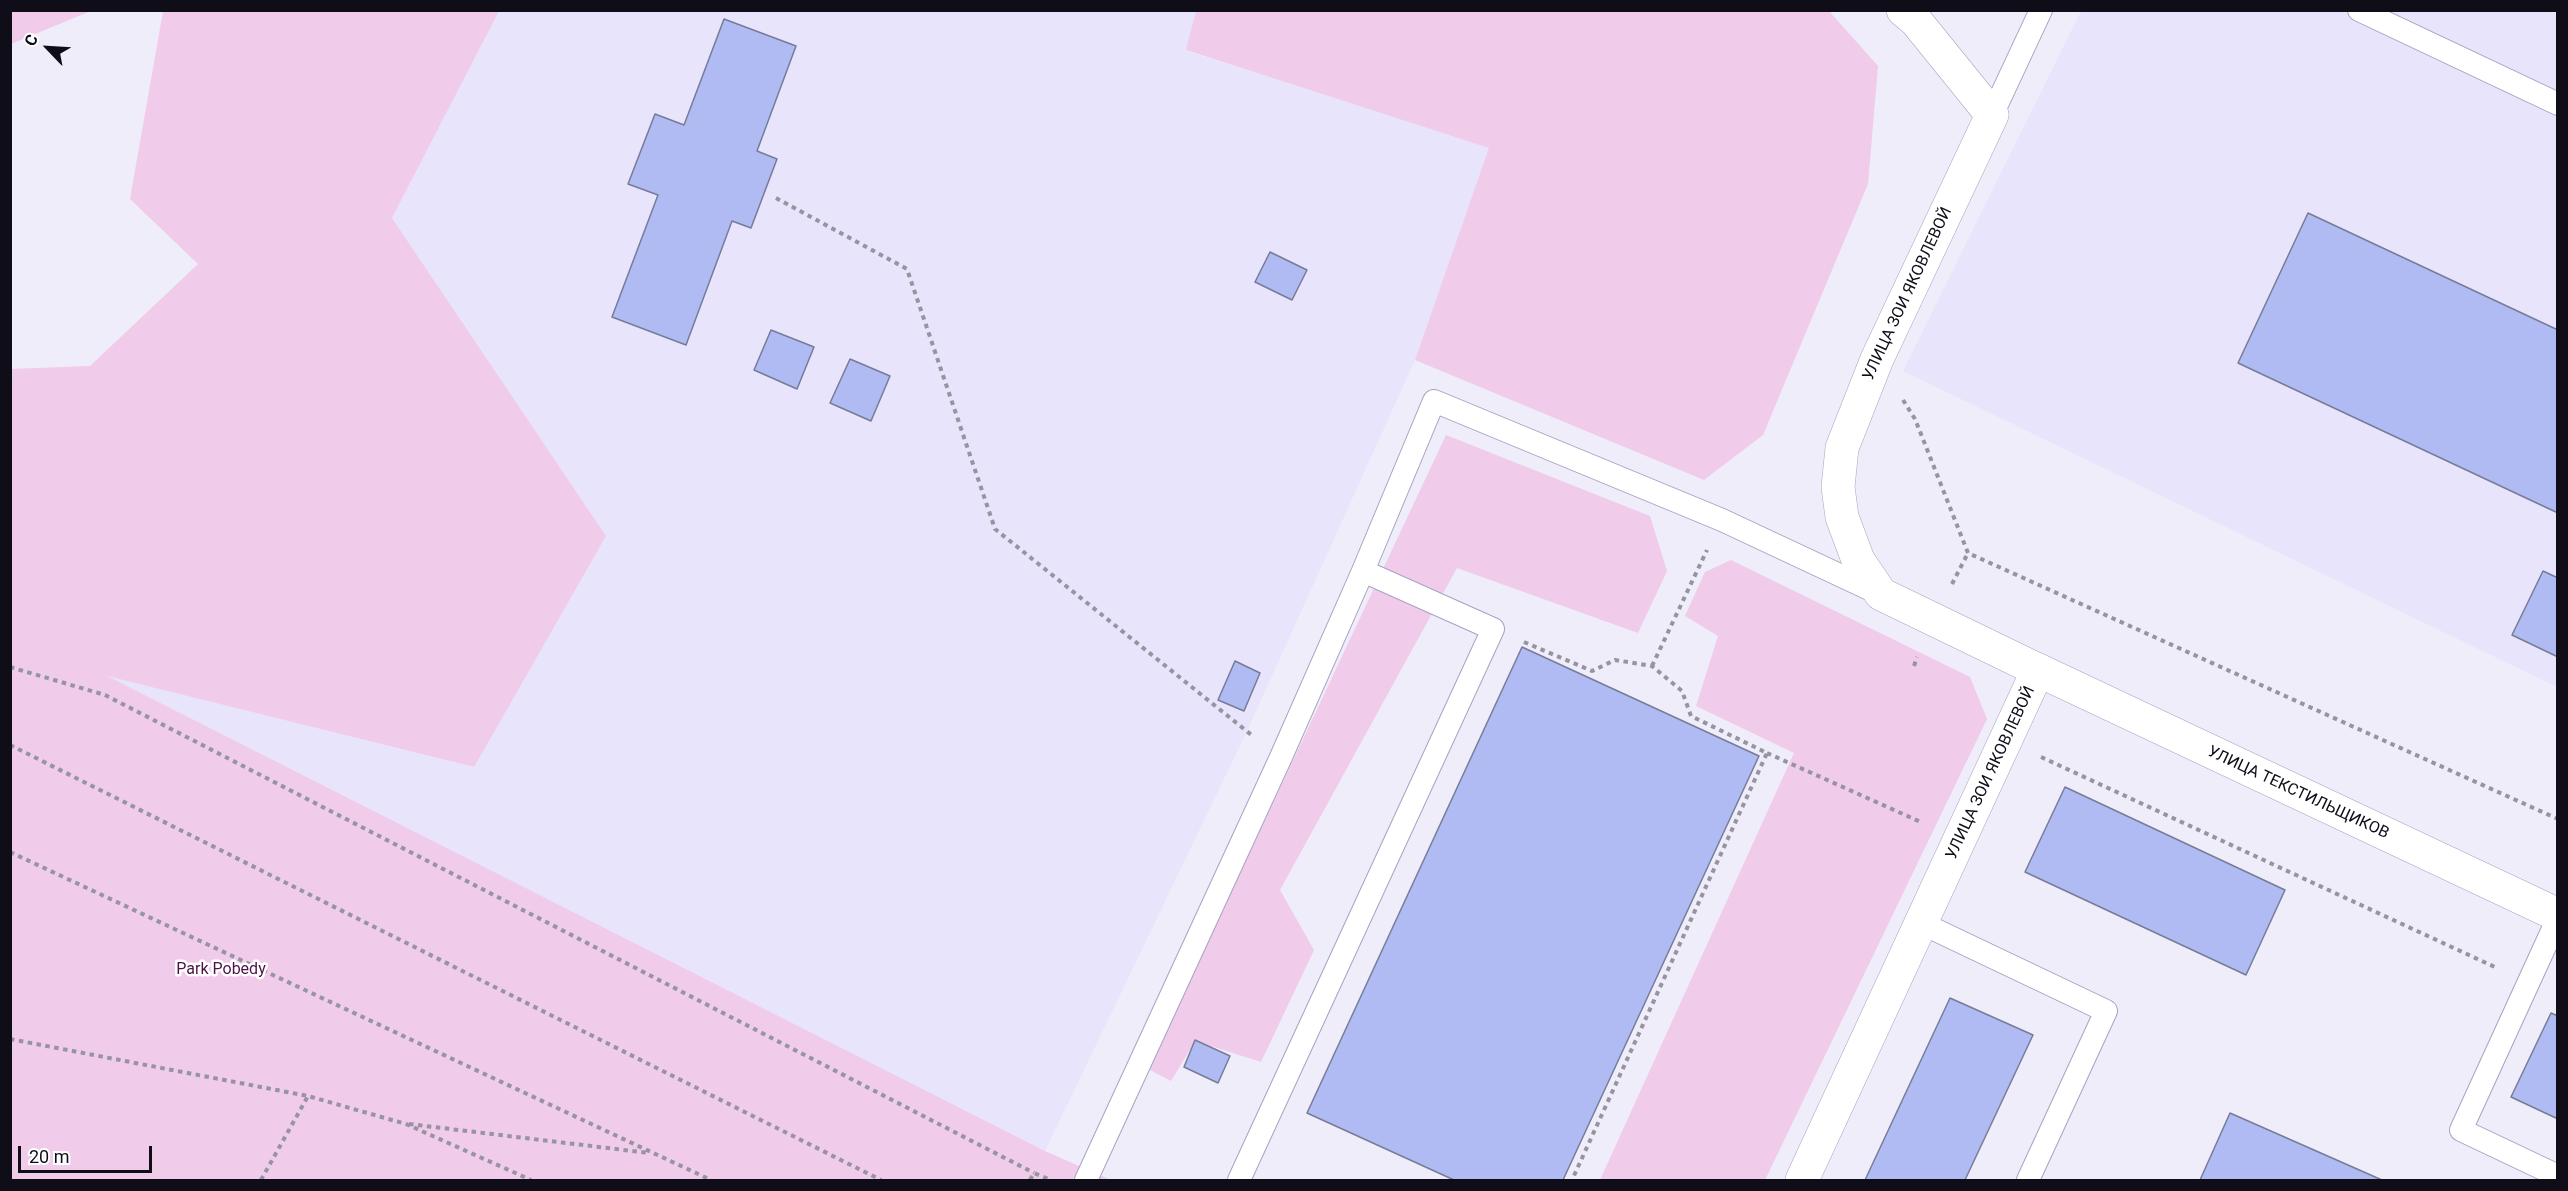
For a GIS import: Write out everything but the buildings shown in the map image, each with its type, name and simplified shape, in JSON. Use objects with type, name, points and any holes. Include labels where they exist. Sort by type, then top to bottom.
[{"type":"street","points":[[1904,10],[1916,21],[1992,116]]},
{"type":"street","name":"УЛИЦА ЗОИ ЯКОВЛЕВОЙ","points":[[1802,1180],[2038,670],[1881,594],[1858,561],[1842,518],[1838,487],[1842,448],[1876,359],[1992,116]]},
{"type":"street","name":"УЛИЦА ТЕКСТИЛЬЩИКОВ","points":[[2038,670],[2558,917]]},
{"type":"lane","points":[[1992,116],[2041,10]]},
{"type":"lane","points":[[2359,10],[2558,104]]},
{"type":"lane","points":[[1086,1180],[1281,758],[1364,571],[1434,401],[1722,520],[1881,594]]},
{"type":"lane","points":[[1239,1180],[1493,629],[1364,571]]},
{"type":"lane","points":[[2558,917],[2461,1130],[2558,1176]]},
{"type":"lane","points":[[1922,923],[2106,1011],[2028,1180]]},
{"type":"path","points":[[776,198],[907,269],[995,529],[1281,758]]},
{"type":"path","points":[[1876,359],[1916,419],[1968,553],[2558,819]]},
{"type":"path","points":[[1652,666],[1722,520]]},
{"type":"path","points":[[1948,593],[1968,553]]},
{"type":"path","points":[[1493,629],[1592,671],[1615,660],[1652,666],[1682,691],[1691,716],[1932,828]]},
{"type":"path","points":[[1914,666],[1918,656]]},
{"type":"path","points":[[10,668],[105,695],[1051,1180]]},
{"type":"path","points":[[10,745],[881,1180]]},
{"type":"path","points":[[1572,1180],[1767,753]]},
{"type":"path","points":[[2040,757],[2529,983]]},
{"type":"path","points":[[10,852],[711,1180]]},
{"type":"path","points":[[10,1039],[308,1096],[406,1124],[531,1180]]},
{"type":"path","points":[[261,1180],[308,1096]]},
{"type":"path","points":[[406,1124],[653,1154]]},
{"type":"path","points":[[1030,1180],[1034,1173]]},
{"type":"shaded area","points":[[499,11],[1196,11],[1187,51],[1490,148],[1415,360],[1247,731],[1045,1151],[104,675],[473,767],[606,536],[392,218]]},
{"type":"shaded area","points":[[2081,11],[2557,11],[2557,687],[1903,371]]},
{"type":"green space","points":[[11,10],[91,10],[91,11],[11,44]]},
{"type":"green space","name":"Park Pobedy","points":[[163,11],[499,11],[392,218],[606,536],[474,767],[107,676],[1045,1151],[1111,1180],[11,1180],[10,369],[90,366],[198,264],[130,199]]},
{"type":"green space","points":[[1196,11],[1829,11],[1878,66],[1868,184],[1763,435],[1704,480],[1415,360],[1489,148],[1186,50]]},
{"type":"green space","points":[[1446,435],[1650,516],[1667,571],[1638,633],[1457,568],[1280,890],[1314,950],[1261,1062],[1195,1041],[1171,1081],[1148,1069]]},
{"type":"green space","points":[[1731,560],[1970,677],[1987,719],[1765,1180],[1600,1180],[1794,753],[1696,706],[1718,636],[1685,616],[1705,572]]}]
